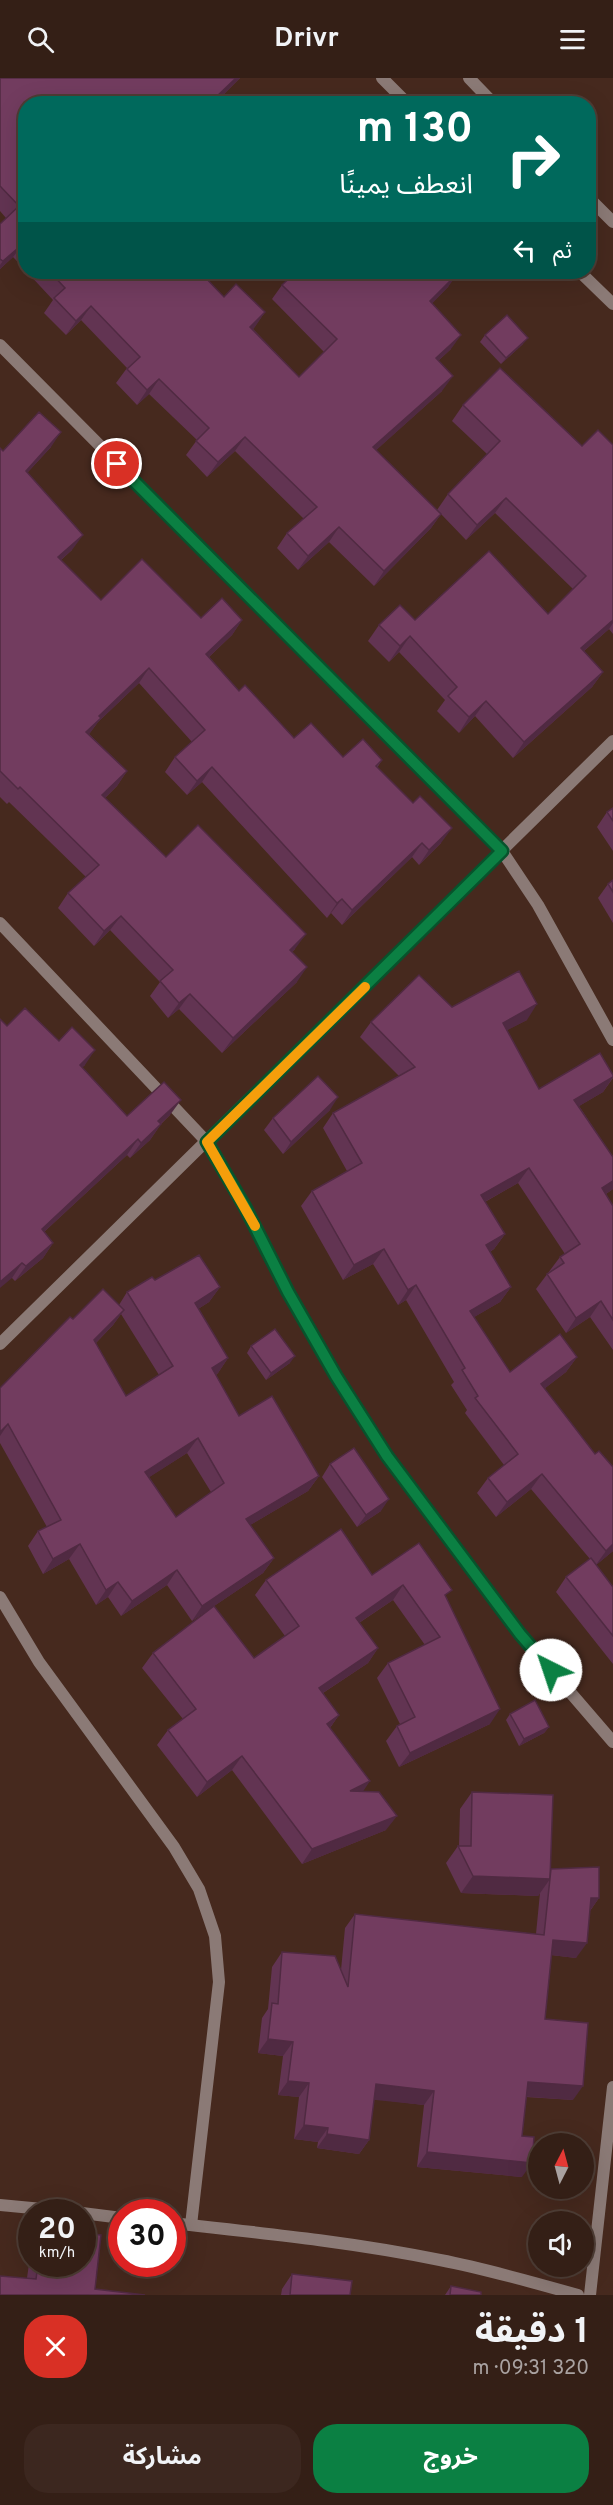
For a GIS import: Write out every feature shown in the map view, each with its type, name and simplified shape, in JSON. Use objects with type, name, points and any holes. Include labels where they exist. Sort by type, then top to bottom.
[{"type":"street","points":[[382,78],[400,96]]},
{"type":"street","points":[[469,78],[486,96]]},
{"type":"street","points":[[596,205],[613,222]]},
{"type":"street","points":[[587,279],[612,302]]},
{"type":"street","points":[[0,345],[502,851],[538,905],[613,1040]]},
{"type":"street","points":[[0,1344],[613,741]]},
{"type":"street","points":[[0,923],[207,1142],[245,1207],[288,1292],[387,1456],[520,1634],[613,1742]]},
{"type":"street","points":[[0,1597],[39,1662],[174,1846],[199,1889],[215,1936],[219,1982],[191,2225]]},
{"type":"street","points":[[590,2295],[613,2087]]},
{"type":"street","points":[[0,2205],[18,2207]]},
{"type":"street","points":[[186,2224],[440,2259],[578,2295]]},
{"type":"building","points":[[0,78],[236,78],[217,96],[18,96],[18,205],[0,186]]},
{"type":"building","points":[[18,207],[18,248],[3,261],[0,259],[0,224]]},
{"type":"building","points":[[57,279],[207,279],[224,297],[236,284],[265,312],[250,327],[299,377],[337,339],[282,285],[288,279],[452,279],[430,301],[461,335],[436,358],[453,376],[373,447],[441,514],[384,571],[339,527],[308,556],[287,533],[317,507],[245,437],[218,462],[196,441],[209,428],[159,379],[147,390],[127,369],[140,357],[91,306],[76,321],[54,298],[65,288]]},
{"type":"building","points":[[507,315],[528,338],[506,358],[485,335]]},
{"type":"building","points":[[500,368],[582,446],[598,430],[613,445],[613,620],[581,648],[603,672],[524,742],[486,701],[469,717],[448,696],[457,687],[410,636],[400,646],[379,625],[400,605],[415,620],[489,551],[548,614],[586,576],[506,498],[477,525],[448,494],[500,441],[463,405]]},
{"type":"building","points":[[39,412],[61,432],[26,471],[83,535],[58,557],[101,600],[142,559],[201,618],[222,598],[242,620],[206,654],[239,691],[245,685],[294,738],[311,723],[343,757],[363,739],[382,760],[376,766],[413,803],[420,796],[452,828],[429,850],[422,843],[352,910],[342,899],[337,903],[212,767],[197,781],[175,757],[205,730],[149,668],[99,716],[101,718],[86,732],[127,771],[102,795],[166,857],[198,825],[306,934],[290,950],[307,967],[233,1038],[190,994],[179,1003],[160,981],[173,970],[121,916],[104,931],[68,893],[99,865],[20,787],[18,789],[0,771],[0,448],[3,451]]},
{"type":"building","points":[[613,808],[613,821],[607,812]]},
{"type":"building","points":[[613,880],[613,892],[608,884]]},
{"type":"building","points":[[519,971],[537,1004],[503,1023],[539,1089],[600,1053],[613,1075],[574,1100],[613,1157],[613,1181],[602,1188],[613,1206],[613,1320],[601,1301],[576,1318],[547,1274],[564,1263],[560,1257],[580,1244],[529,1168],[481,1195],[505,1234],[486,1245],[511,1287],[470,1311],[510,1372],[560,1334],[577,1357],[541,1384],[595,1454],[599,1451],[613,1467],[613,1544],[606,1551],[542,1474],[507,1502],[488,1478],[518,1454],[475,1398],[478,1396],[462,1370],[465,1368],[416,1285],[408,1290],[384,1249],[354,1265],[312,1191],[362,1163],[333,1113],[415,1067],[371,1022],[419,975],[452,1007]]},
{"type":"building","points":[[25,1008],[59,1041],[72,1027],[95,1050],[80,1065],[127,1116],[164,1082],[181,1100],[158,1121],[161,1124],[141,1143],[138,1139],[42,1229],[53,1243],[26,1266],[22,1263],[0,1282],[0,1019],[7,1026]]},
{"type":"building","points":[[318,1076],[338,1097],[291,1142],[273,1118]]},
{"type":"building","points":[[199,1255],[220,1287],[195,1303],[228,1358],[212,1368],[239,1416],[272,1396],[319,1476],[246,1519],[274,1558],[202,1606],[177,1570],[132,1601],[118,1582],[106,1590],[80,1544],[53,1559],[38,1531],[61,1520],[8,1424],[0,1432],[0,1388],[70,1317],[73,1319],[103,1289],[124,1310],[94,1340],[126,1396],[173,1366],[127,1292],[152,1277],[155,1280]],"holes":[[[198,1438],[224,1483],[176,1517],[145,1472]]]},
{"type":"building","points":[[275,1329],[295,1356],[271,1373],[251,1346]]},
{"type":"building","points":[[354,1448],[389,1499],[366,1515],[330,1464]]},
{"type":"building","points":[[341,1529],[372,1575],[419,1543],[452,1590],[445,1595],[500,1709],[410,1753],[397,1726],[415,1717],[388,1663],[440,1637],[403,1585],[356,1618],[378,1648],[319,1688],[339,1715],[327,1724],[370,1781],[350,1791],[379,1792],[397,1816],[312,1849],[242,1756],[207,1782],[168,1730],[196,1709],[153,1653],[214,1606],[254,1658],[299,1626],[266,1580]]},
{"type":"building","points":[[591,1558],[613,1587],[613,1636],[566,1577]]},
{"type":"building","points":[[535,1700],[549,1727],[524,1739],[510,1714]]},
{"type":"building","points":[[472,1792],[553,1795],[550,1879],[473,1876],[458,1846],[471,1846]]},
{"type":"building","points":[[599,1867],[599,1898],[591,1898],[587,1943],[553,1940],[545,2019],[588,2023],[583,2086],[528,2082],[522,2136],[528,2136],[528,2163],[427,2152],[434,2091],[376,2084],[369,2140],[327,2134],[328,2128],[304,2125],[309,2083],[288,2081],[293,2042],[268,2039],[272,2003],[278,2004],[282,1952],[335,1956],[348,1987],[355,1914],[544,1935],[551,1869]]},
{"type":"building","points":[[96,2234],[101,2235],[95,2289],[145,2295],[0,2295],[0,2276],[36,2279],[36,2277],[96,2277]]},
{"type":"building","points":[[292,2274],[352,2281],[350,2295],[290,2295]]},
{"type":"building","points":[[451,2286],[481,2292],[481,2295],[450,2295]]},
{"type":"slow traffic","points":[[255,1226],[207,1142],[365,987]]},
{"type":"route","points":[[117,464],[502,851],[207,1142],[245,1207],[288,1292],[336,1376],[387,1456],[520,1634],[551,1670]]}]
